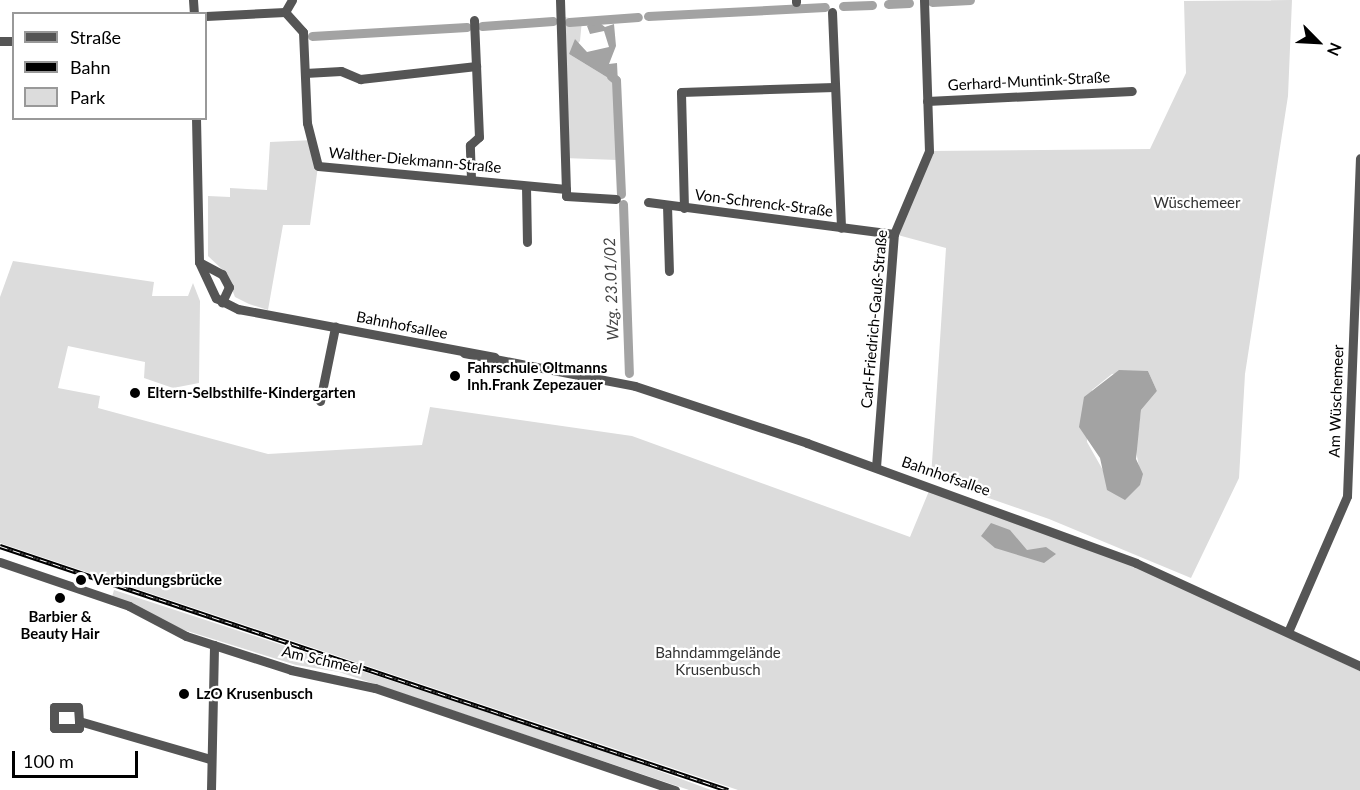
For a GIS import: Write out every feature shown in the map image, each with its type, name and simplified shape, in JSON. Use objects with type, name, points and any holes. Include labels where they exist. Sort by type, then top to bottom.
[{"type":"street","points":[[207,16],[285,12],[292,0]]},
{"type":"street","points":[[560,0],[566,189]]},
{"type":"street","name":"Carl-Friedrich-Gauß-Straße","points":[[876,467],[894,234],[929,151],[924,0]]},
{"type":"street","name":"Walther-Diekmann-Straße","points":[[285,12],[303,32],[306,123],[318,166],[566,189],[566,196],[616,199]]},
{"type":"street","name":"Von-Schrenck-Straße","points":[[832,12],[841,228]]},
{"type":"street","points":[[471,180],[470,145],[479,137],[474,20]]},
{"type":"street","points":[[305,73],[341,71],[360,79],[476,66]]},
{"type":"street","name":"Von-Schrenck-Straße","points":[[684,208],[681,92],[834,87]]},
{"type":"street","name":"Gerhard-Muntink-Straße","points":[[927,101],[1132,91]]},
{"type":"street","points":[[196,120],[199,262],[219,300],[229,287],[222,274],[199,262]]},
{"type":"street","name":"Am Wüschemeer","points":[[1288,632],[1347,496],[1360,158]]},
{"type":"street","points":[[526,186],[527,242]]},
{"type":"street","name":"Von-Schrenck-Straße","points":[[648,202],[894,234]]},
{"type":"street","points":[[667,205],[669,271]]},
{"type":"street","name":"Bahnhofsallee","points":[[219,300],[334,327],[635,386],[876,467],[1072,537],[1360,666]]},
{"type":"street","name":"Bahnhofsallee","points":[[320,401],[334,327]]},
{"type":"street","name":"Am Schmeel","points":[[0,562],[129,606],[214,645],[291,670],[375,688],[675,790]]},
{"type":"street","points":[[211,790],[214,645]]},
{"type":"street","points":[[79,721],[210,759]]},
{"type":"green space","name":"Wüschemeer","points":[[1292,0],[1288,96],[1245,374],[1239,478],[1191,578],[1049,519],[931,478],[946,248],[894,234],[929,151],[1150,149],[1186,73],[1184,1]],"holes":[[[1148,371],[1157,391],[1141,410],[1136,451],[1139,467],[1104,472],[1087,442],[1092,390],[1112,374]]]},
{"type":"green space","points":[[564,17],[582,20],[580,41],[569,54],[618,84],[618,160],[564,158]]},
{"type":"green space","points":[[314,140],[318,166],[310,225],[283,225],[268,310],[249,304],[235,297],[225,272],[208,256],[208,196],[230,197],[230,188],[267,190],[270,142]]},
{"type":"green space","name":"Bahndammgelände Krusenbusch","points":[[13,261],[154,282],[152,296],[188,296],[193,283],[200,301],[199,383],[173,388],[144,378],[145,362],[68,346],[58,388],[100,396],[98,408],[268,454],[422,445],[430,407],[632,436],[910,537],[929,491],[1135,566],[1360,671],[1360,790],[738,790],[0,543],[0,297]]},
{"type":"green space","points":[[114,590],[597,748],[711,790],[689,790],[339,672],[296,665],[184,630],[112,597]]},
{"type":"shaded area","points":[[596,20],[605,27],[614,24],[616,46],[609,64],[617,63],[618,84],[569,54],[575,39],[587,52],[609,47],[604,31],[590,34],[587,26]]},
{"type":"shaded area","points":[[1119,370],[1148,371],[1157,391],[1141,410],[1136,459],[1143,474],[1140,485],[1125,500],[1107,490],[1100,458],[1079,427],[1084,397]]},
{"type":"shaded area","points":[[991,523],[1010,530],[1027,550],[1046,547],[1056,554],[1044,563],[995,548],[981,536]]},
{"type":"waterway","points":[[932,2],[970,0]]},
{"type":"waterway","points":[[888,4],[909,3]]},
{"type":"waterway","points":[[843,6],[872,5]]},
{"type":"waterway","points":[[648,16],[825,7]]},
{"type":"waterway","points":[[569,22],[638,17]]},
{"type":"waterway","points":[[482,26],[553,21]]},
{"type":"waterway","points":[[312,36],[467,27]]},
{"type":"waterway","name":"Wzg. 23.01/02","points":[[611,76],[616,80],[621,194]]},
{"type":"waterway","name":"Wzg. 23.01/02","points":[[623,204],[629,373]]},
{"type":"railway","points":[[0,546],[728,790]]},
{"type":"place","name":"Fahrschule Oltmanns Inh.Frank Zepezauer","points":[[455,376]]},
{"type":"place","name":"Eltern-Selbsthilfe-Kindergarten","points":[[135,393]]},
{"type":"place","name":"Verbindungsbrücke","points":[[81,580]]},
{"type":"place","name":"Barbier & Beauty Hair","points":[[60,598]]},
{"type":"place","name":"LzO Krusenbusch","points":[[184,694]]}]
